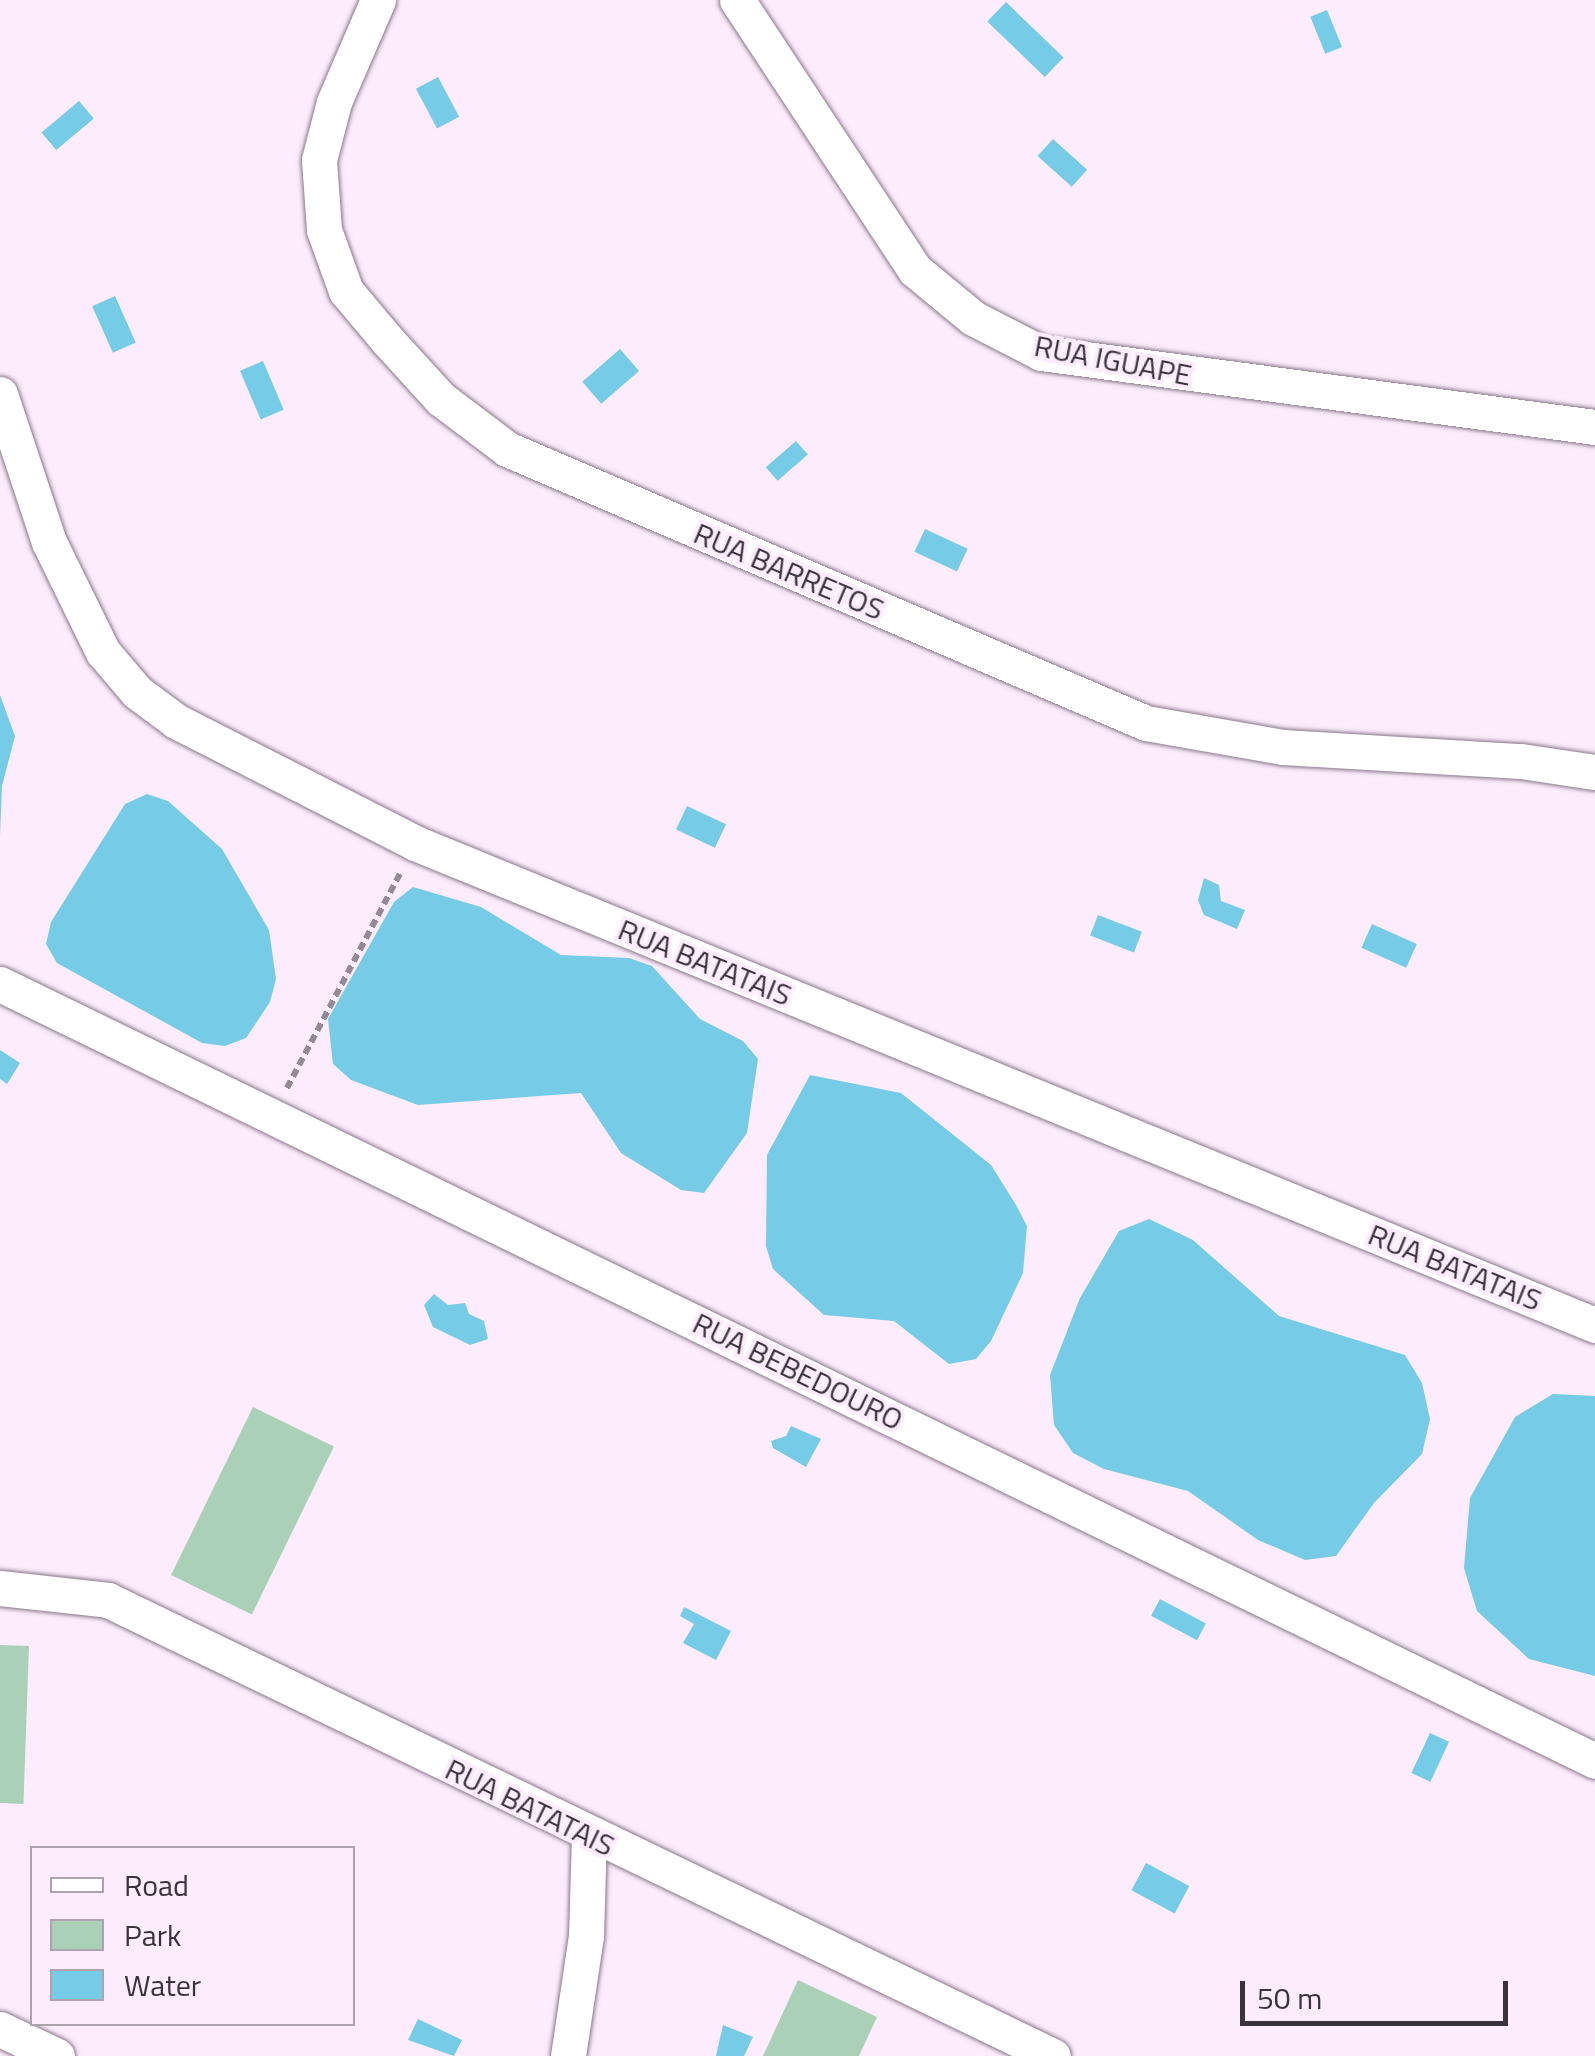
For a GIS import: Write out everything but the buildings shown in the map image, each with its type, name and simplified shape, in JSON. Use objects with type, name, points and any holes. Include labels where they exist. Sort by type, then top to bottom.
[{"type":"street","name":"RUA BARRETOS","points":[[378,0],[334,102],[319,160],[324,230],[346,291],[441,399],[506,449],[1146,723],[1283,746],[1521,760],[1595,772]]},
{"type":"street","name":"RUA IGUAPE","points":[[738,0],[915,270],[973,318],[1041,353],[1595,427]]},
{"type":"street","name":"RUA BATATAIS","points":[[0,394],[49,542],[103,652],[137,692],[176,721],[416,844],[1595,1325]]},
{"type":"street","name":"RUA BEBEDOURO","points":[[0,984],[1595,1761]]},
{"type":"street","name":"RUA BATATAIS","points":[[0,1588],[108,1600],[589,1836],[1053,2056]]},
{"type":"street","points":[[568,2056],[586,1936],[589,1836]]},
{"type":"street","points":[[0,2029],[57,2056]]},
{"type":"path","points":[[272,1116],[416,844]]},
{"type":"green space","points":[[253,1407],[334,1446],[252,1615],[171,1575]]},
{"type":"green space","points":[[0,1645],[29,1646],[23,1804],[0,1803]]},
{"type":"green space","points":[[798,1980],[877,2017],[859,2056],[763,2056]]},
{"type":"water","points":[[1006,2],[1064,58],[1045,77],[987,21]]},
{"type":"water","points":[[1327,10],[1342,47],[1325,54],[1310,17]]},
{"type":"water","points":[[438,77],[459,117],[437,128],[416,89]]},
{"type":"water","points":[[79,101],[94,119],[56,150],[41,132]]},
{"type":"water","points":[[1053,139],[1087,170],[1072,187],[1038,156]]},
{"type":"water","points":[[115,296],[136,343],[113,353],[92,306]]},
{"type":"water","points":[[620,349],[639,371],[601,404],[582,382]]},
{"type":"water","points":[[263,361],[284,410],[261,420],[240,371]]},
{"type":"water","points":[[796,441],[808,455],[778,481],[766,467]]},
{"type":"water","points":[[925,529],[968,549],[957,572],[914,552]]},
{"type":"water","points":[[0,695],[15,736],[2,786],[0,836]]},
{"type":"water","points":[[147,794],[168,801],[222,849],[269,930],[276,979],[270,1002],[246,1038],[225,1046],[202,1043],[57,963],[46,944],[51,922],[125,804]]},
{"type":"water","points":[[687,806],[726,824],[715,848],[676,830]]},
{"type":"water","points":[[1204,878],[1219,885],[1221,901],[1245,910],[1237,929],[1204,915],[1198,900]]},
{"type":"water","points":[[413,887],[481,907],[561,955],[629,958],[652,966],[700,1019],[743,1041],[758,1059],[747,1133],[704,1193],[681,1190],[621,1153],[581,1093],[418,1105],[351,1080],[333,1064],[328,1019],[394,902]]},
{"type":"water","points":[[1098,915],[1142,932],[1134,952],[1090,936]]},
{"type":"water","points":[[1372,924],[1417,944],[1406,968],[1361,948]]},
{"type":"water","points":[[0,1050],[20,1063],[7,1084],[0,1079]]},
{"type":"water","points":[[810,1075],[901,1093],[991,1165],[1016,1205],[1027,1226],[1023,1273],[991,1341],[976,1359],[949,1364],[894,1321],[824,1315],[773,1269],[766,1246],[767,1155]]},
{"type":"water","points":[[1149,1219],[1193,1240],[1279,1316],[1405,1355],[1422,1383],[1430,1419],[1422,1454],[1374,1503],[1336,1556],[1305,1560],[1258,1540],[1188,1491],[1104,1469],[1073,1453],[1054,1425],[1050,1375],[1080,1298],[1119,1231]]},
{"type":"water","points":[[434,1294],[448,1305],[465,1303],[469,1314],[484,1321],[488,1339],[470,1345],[433,1327],[424,1305]]},
{"type":"water","points":[[1553,1394],[1595,1396],[1595,1676],[1529,1659],[1477,1611],[1464,1568],[1470,1498],[1515,1417]]},
{"type":"water","points":[[791,1426],[821,1439],[806,1467],[773,1448],[771,1441],[786,1436]]},
{"type":"water","points":[[1160,1599],[1206,1623],[1197,1640],[1151,1616]]},
{"type":"water","points":[[684,1607],[731,1631],[716,1660],[683,1643],[694,1624],[680,1616]]},
{"type":"water","points":[[1430,1733],[1449,1742],[1430,1782],[1411,1773]]},
{"type":"water","points":[[1146,1863],[1189,1886],[1175,1913],[1131,1890]]},
{"type":"water","points":[[418,2019],[462,2040],[454,2056],[408,2040]]},
{"type":"water","points":[[723,2025],[753,2037],[744,2056],[716,2056]]}]
